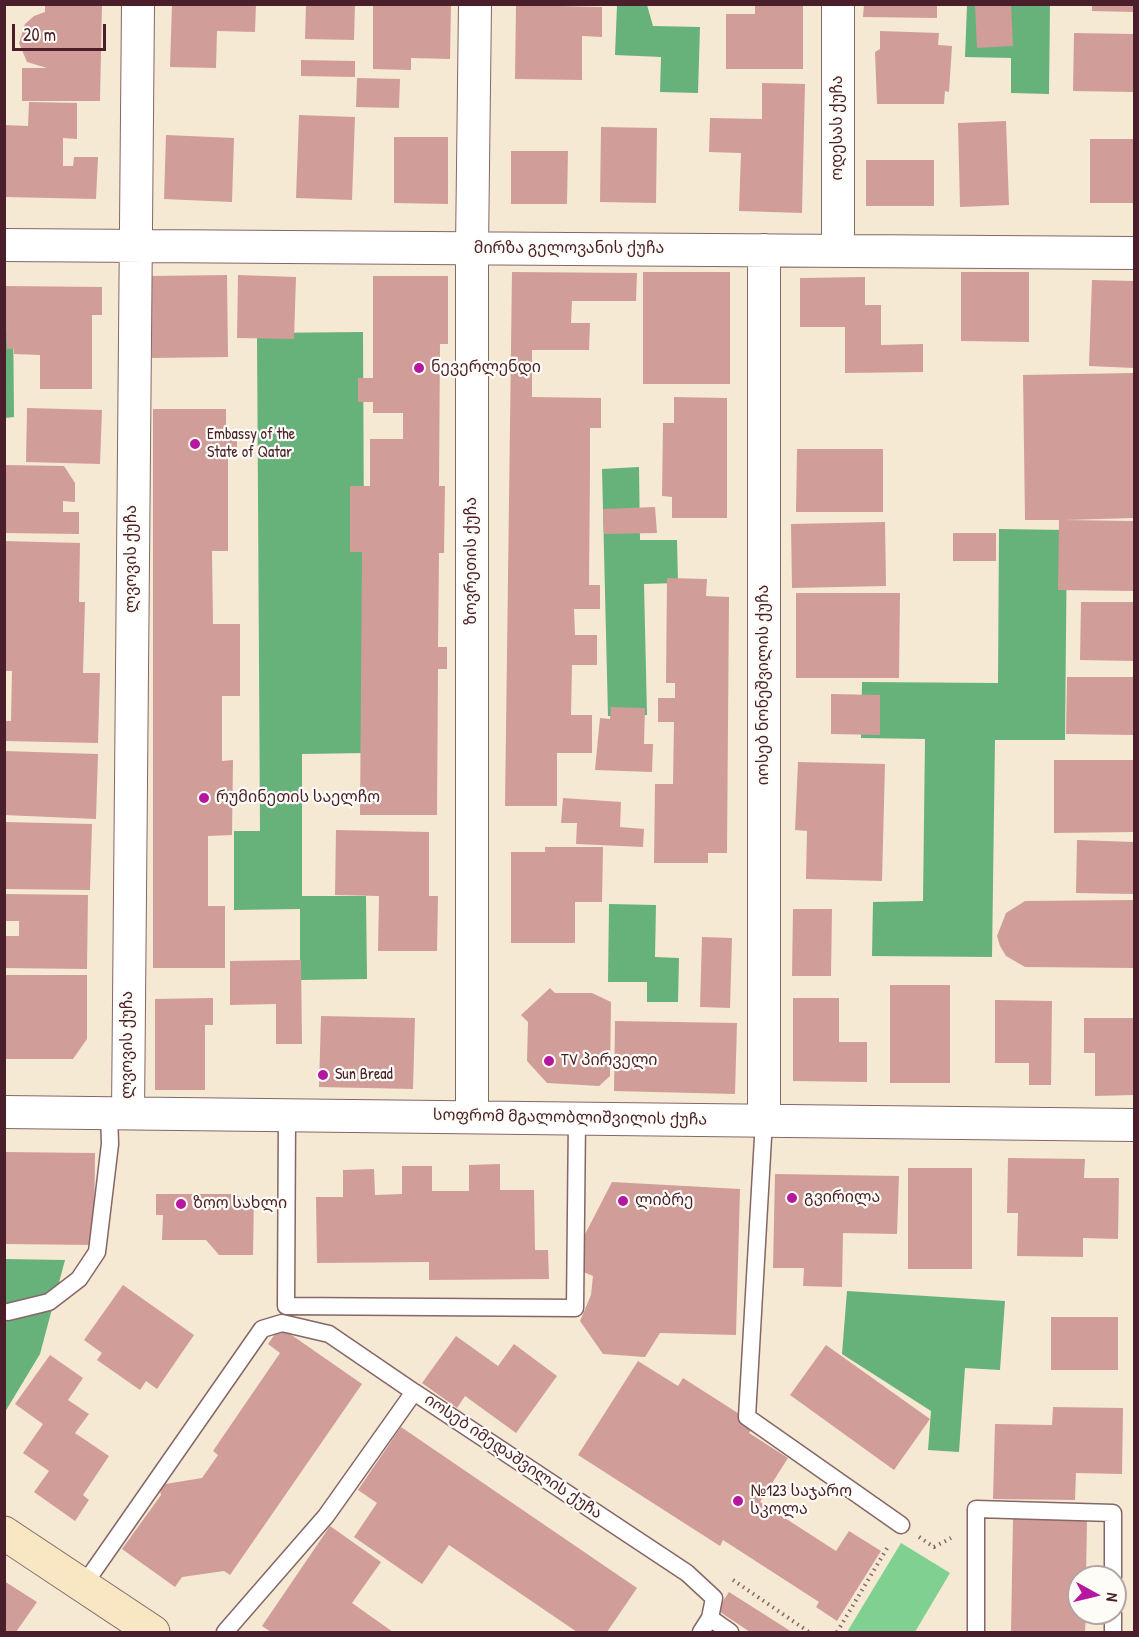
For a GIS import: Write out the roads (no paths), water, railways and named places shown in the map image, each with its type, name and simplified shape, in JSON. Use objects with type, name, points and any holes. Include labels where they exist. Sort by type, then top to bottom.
[{"type":"main road","points":[[4,1533],[153,1632]]},
{"type":"street","name":"ლვოვის ქუჩა","points":[[118,1113],[138,4]]},
{"type":"street","name":"ზოვრეთის ქუჩა","points":[[472,1117],[472,248],[475,4]]},
{"type":"street","name":"ოდესას ქუჩა","points":[[838,4],[838,251]]},
{"type":"street","name":"მირზა გელოვანის ქუჩა","points":[[4,245],[1134,253]]},
{"type":"street","name":"იოსებ ნონეშვილის ქუჩა","points":[[764,250],[764,1120]]},
{"type":"street","name":"სოფრომ მგალობლიშვილის ქუჩა","points":[[4,1112],[1134,1125]]},
{"type":"lane","points":[[8,1312],[49,1302],[79,1279],[97,1252],[110,1144],[118,1113]]},
{"type":"lane","points":[[287,1115],[286,1306],[575,1308],[577,1118]]},
{"type":"lane","points":[[764,1120],[747,1417],[901,1525]]},
{"type":"lane","points":[[83,1586],[262,1329],[282,1323],[329,1334],[414,1392]]},
{"type":"lane","name":"იოსებ იმედაშვილის ქუჩა","points":[[225,1632],[327,1516],[414,1392],[687,1573],[714,1598],[706,1625]]},
{"type":"lane","points":[[976,1632],[976,1509],[1113,1512],[1113,1565]]},
{"type":"lane","points":[[706,1625],[730,1632]]},
{"type":"place","name":"ნევერლენდი","points":[[419,368]]},
{"type":"place","name":"Embassy of the State of Qatar","points":[[195,444]]},
{"type":"place","name":"რუმინეთის საელჩო","points":[[204,798]]},
{"type":"place","name":"TV პირველი","points":[[549,1061]]},
{"type":"place","name":"Sun Bread","points":[[323,1075]]},
{"type":"place","name":"გვირილა","points":[[792,1198]]},
{"type":"place","name":"ლიბრე","points":[[623,1201]]},
{"type":"place","name":"ზოო სახლი","points":[[181,1204]]},
{"type":"place","name":"№123 საჯარო სკოლა","points":[[738,1501]]}]
